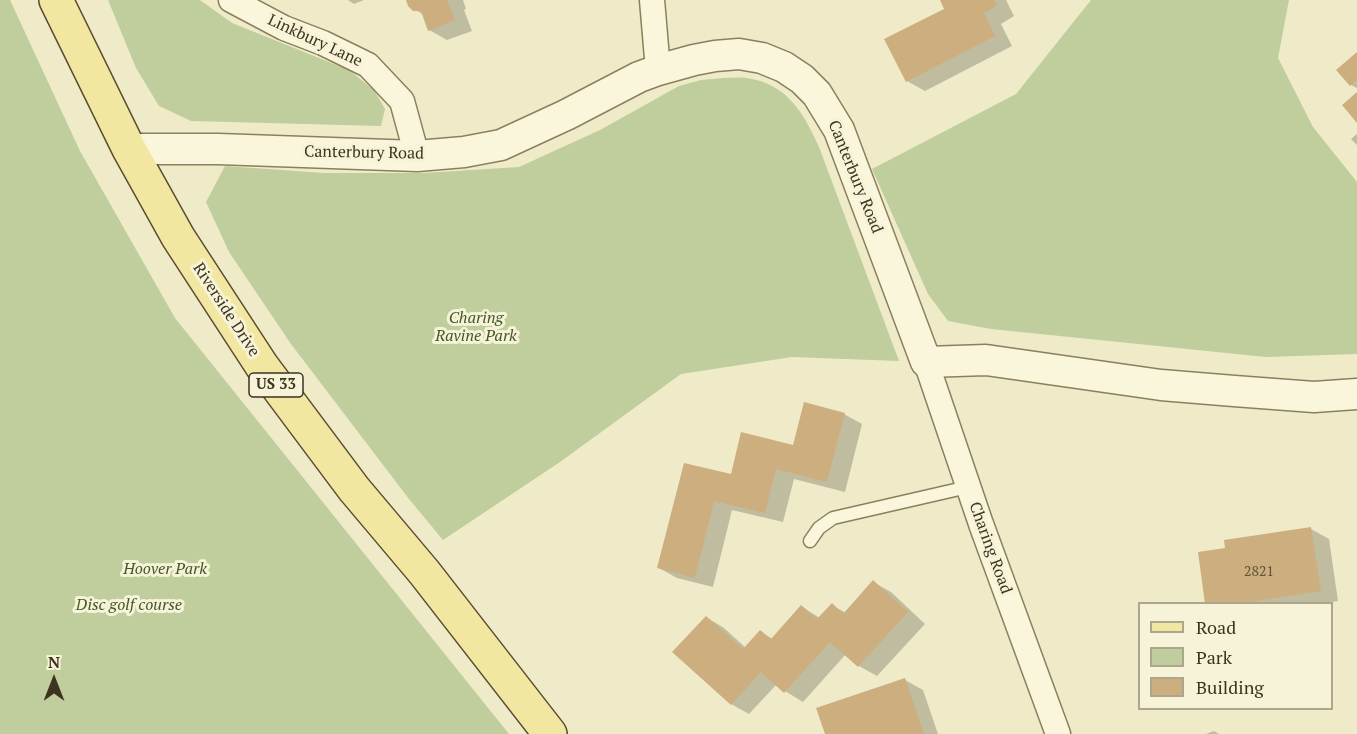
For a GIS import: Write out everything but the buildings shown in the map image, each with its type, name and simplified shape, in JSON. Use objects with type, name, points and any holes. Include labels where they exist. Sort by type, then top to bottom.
[{"type":"main road","name":"Riverside Drive","points":[[57,0],[106,105],[178,237],[262,366],[354,489],[424,572],[550,734]]},
{"type":"street","name":"Linkbury Lane","points":[[231,0],[284,28],[323,43],[368,65],[402,101],[417,156]]},
{"type":"street","points":[[652,0],[658,70]]},
{"type":"street","name":"Canterbury Road","points":[[129,149],[218,149],[417,156],[464,152],[501,145],[566,115],[639,77],[658,70],[715,56],[739,54],[762,58],[784,67],[802,79],[817,94],[839,130],[926,362]]},
{"type":"street","points":[[926,362],[986,360],[1161,385],[1314,397],[1357,394]]},
{"type":"street","name":"Charing Road","points":[[926,362],[968,487],[1058,734]]},
{"type":"lane","points":[[810,541],[819,528],[833,518],[968,487]]},
{"type":"green space","name":"Hoover Park","points":[[0,0],[10,0],[80,151],[175,318],[509,734],[0,734]]},
{"type":"green space","points":[[108,0],[200,0],[232,23],[349,70],[374,90],[385,109],[381,126],[191,121],[159,106],[136,68]]},
{"type":"green space","points":[[1091,0],[1289,0],[1278,58],[1313,127],[1357,182],[1357,354],[1266,357],[991,329],[948,321],[928,294],[872,169],[1016,94]]},
{"type":"green space","name":"Charing Ravine Park","points":[[747,78],[773,87],[793,102],[807,123],[819,147],[899,361],[792,357],[681,374],[560,462],[443,540],[291,344],[229,252],[206,202],[225,166],[324,173],[424,173],[519,167],[600,130],[679,86],[701,80]]},
{"type":"park label","name":"Disc golf course","points":[[129,605]]}]
